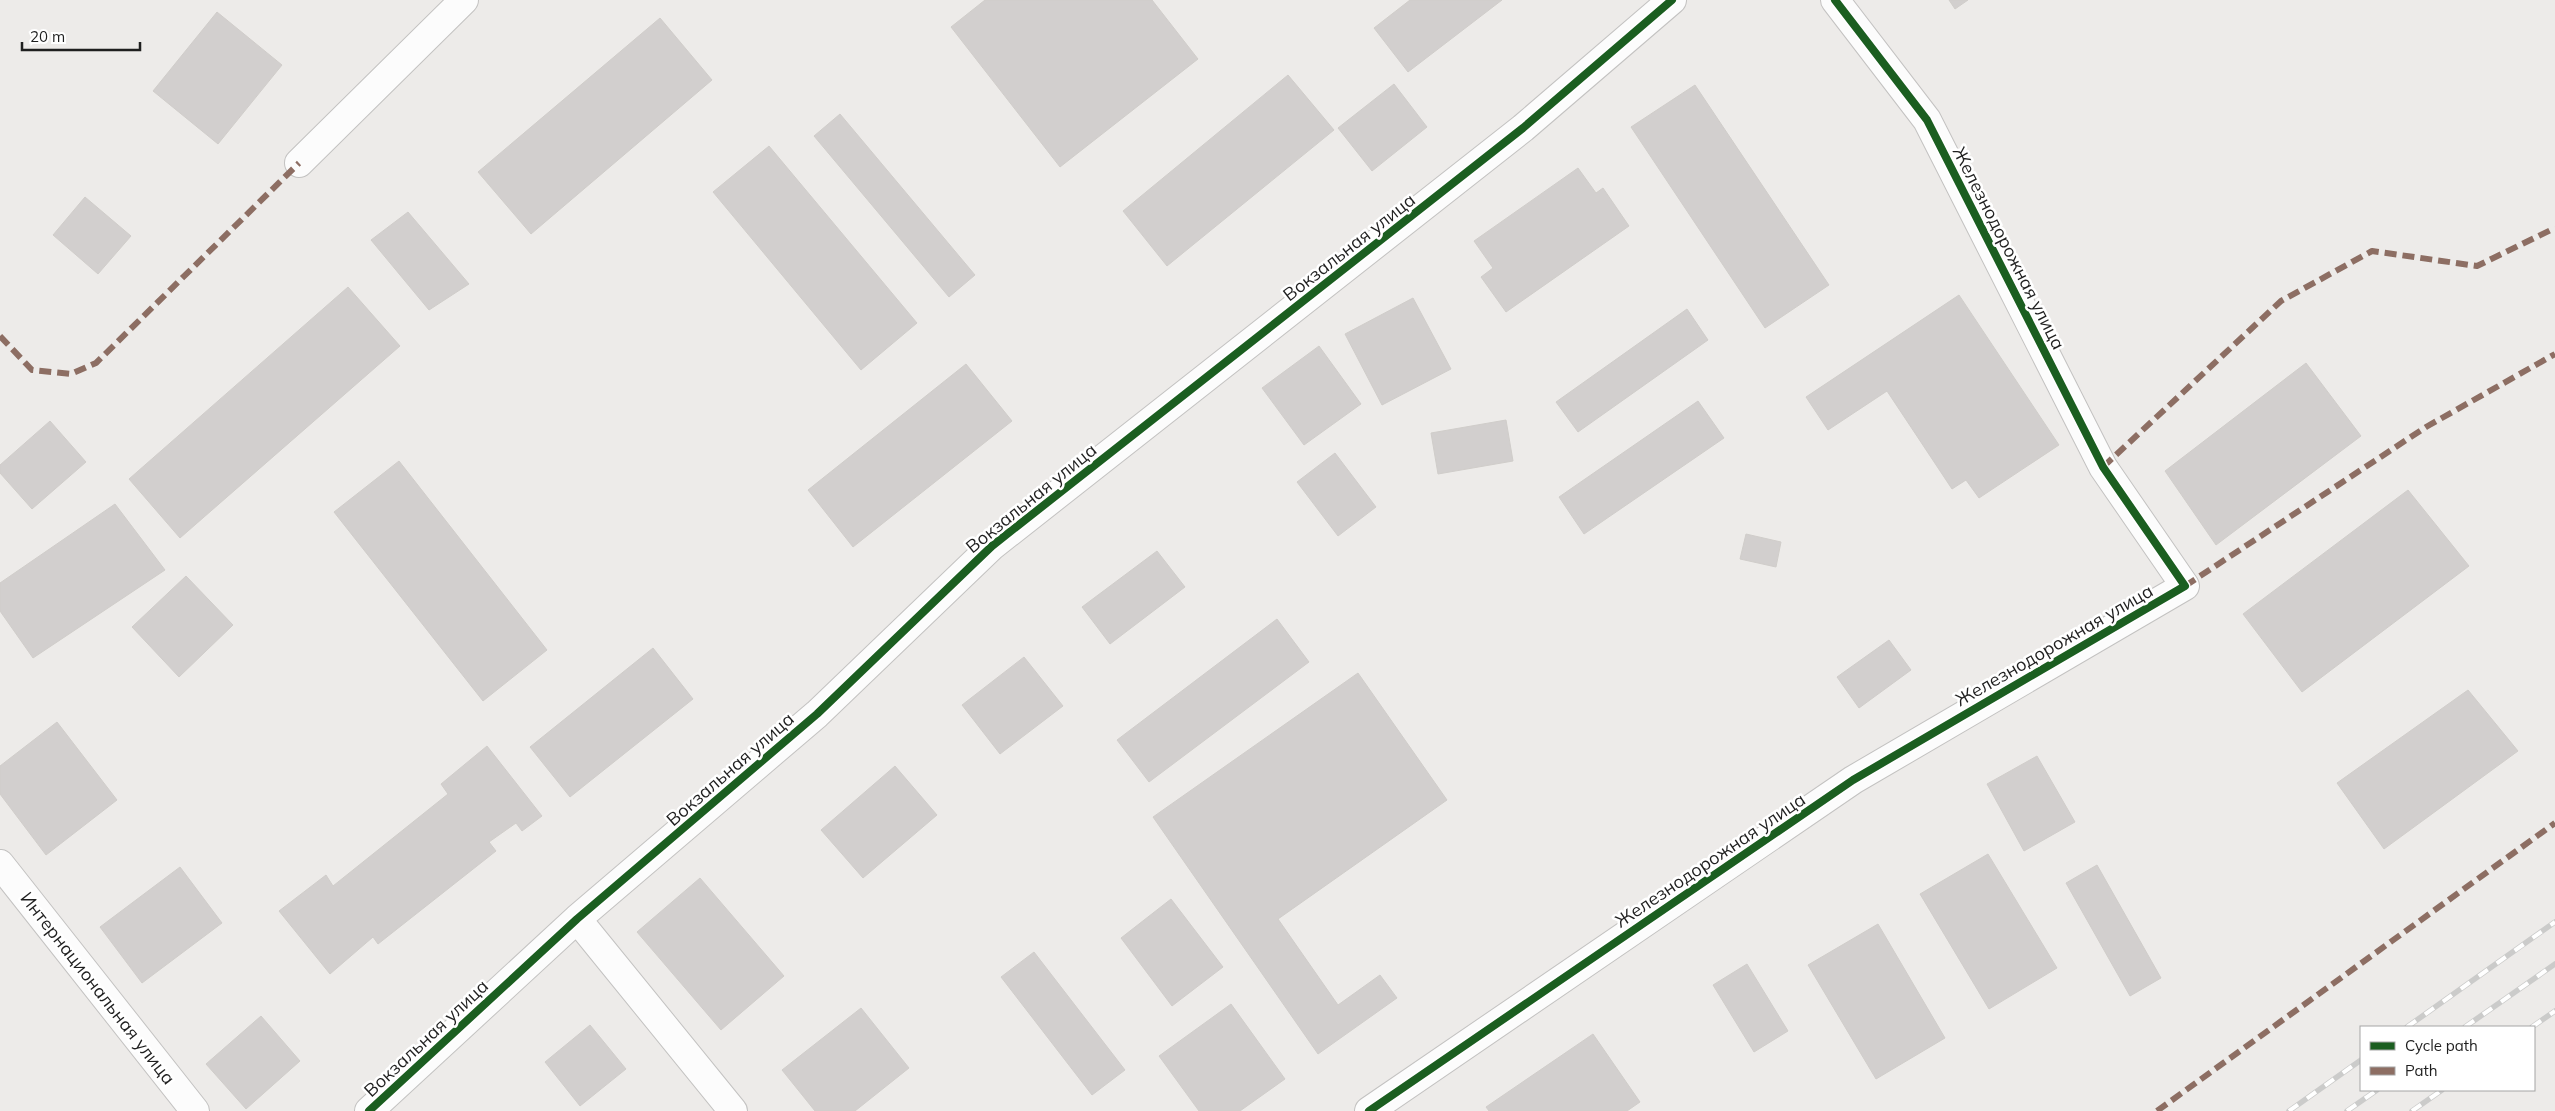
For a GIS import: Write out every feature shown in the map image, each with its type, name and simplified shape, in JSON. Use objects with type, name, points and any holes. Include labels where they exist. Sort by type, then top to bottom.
[{"type":"street","points":[[299,163],[464,0]]},
{"type":"street","name":"Вокзальная улица","points":[[369,1111],[577,919],[817,714],[992,546],[1523,128],[1672,0]]},
{"type":"street","name":"Железнодорожная улица","points":[[1370,1111],[1853,780],[2185,586],[2104,467],[1928,120],[1835,0]]},
{"type":"street","name":"Интернациональная улица","points":[[0,864],[195,1111]]},
{"type":"street","points":[[577,919],[733,1111]]},
{"type":"building","points":[[985,0],[1152,0],[1198,59],[1060,167],[951,27]]},
{"type":"building","points":[[1410,0],[1502,0],[1408,72],[1374,28]]},
{"type":"building","points":[[1949,0],[1968,0],[1955,9]]},
{"type":"building","points":[[217,12],[282,65],[218,144],[153,91]]},
{"type":"building","points":[[660,18],[712,80],[531,234],[478,172]]},
{"type":"building","points":[[1288,75],[1334,130],[1167,266],[1123,211]]},
{"type":"building","points":[[1394,84],[1427,127],[1372,171],[1338,128]]},
{"type":"building","points":[[1695,85],[1829,285],[1765,328],[1631,127]]},
{"type":"building","points":[[840,114],[975,275],[949,297],[814,136]]},
{"type":"building","points":[[769,146],[917,323],[861,370],[713,192]]},
{"type":"building","points":[[1578,168],[1596,193],[1603,188],[1629,226],[1506,312],[1481,277],[1493,268],[1474,241]]},
{"type":"building","points":[[85,197],[131,236],[98,274],[53,235]]},
{"type":"building","points":[[408,212],[469,284],[429,310],[371,240]]},
{"type":"building","points":[[348,287],[400,346],[180,538],[129,479]]},
{"type":"building","points":[[1959,295],[2059,445],[1979,498],[1966,480],[1952,489],[1887,391],[1828,430],[1806,397]]},
{"type":"building","points":[[1413,298],[1451,369],[1382,405],[1345,334]]},
{"type":"building","points":[[1687,309],[1708,340],[1578,432],[1556,402]]},
{"type":"building","points":[[1319,346],[1361,404],[1304,445],[1262,388]]},
{"type":"building","points":[[2306,363],[2361,436],[2216,545],[2165,471]]},
{"type":"building","points":[[966,364],[1012,421],[853,547],[808,490]]},
{"type":"building","points":[[1698,401],[1724,438],[1584,534],[1559,497]]},
{"type":"building","points":[[1506,420],[1513,461],[1438,474],[1431,433]]},
{"type":"building","points":[[50,421],[86,462],[32,509],[0,473],[0,465]]},
{"type":"building","points":[[1335,453],[1376,507],[1338,536],[1297,482]]},
{"type":"building","points":[[399,461],[547,650],[483,701],[334,512]]},
{"type":"building","points":[[2408,490],[2469,566],[2302,692],[2243,614]]},
{"type":"building","points":[[115,504],[165,570],[33,658],[0,611],[0,583]]},
{"type":"building","points":[[1746,534],[1781,542],[1776,567],[1740,559]]},
{"type":"building","points":[[1157,551],[1185,587],[1110,644],[1082,607]]},
{"type":"building","points":[[186,576],[233,625],[179,677],[132,627]]},
{"type":"building","points":[[1277,619],[1309,662],[1149,782],[1117,740]]},
{"type":"building","points":[[1889,640],[1911,670],[1859,708],[1837,677]]},
{"type":"building","points":[[653,648],[693,699],[570,797],[530,747]]},
{"type":"building","points":[[1024,657],[1063,706],[1000,754],[962,705]]},
{"type":"building","points":[[1358,673],[1447,800],[1278,919],[1338,1005],[1380,975],[1397,998],[1318,1054],[1153,817]]},
{"type":"building","points":[[2468,690],[2518,751],[2384,849],[2337,783]]},
{"type":"building","points":[[57,722],[117,800],[46,855],[0,794],[0,766]]},
{"type":"building","points":[[487,746],[542,816],[522,831],[516,823],[489,842],[496,851],[378,944],[373,937],[330,974],[279,911],[326,875],[333,886],[448,794],[441,784]]},
{"type":"building","points":[[2037,756],[2075,822],[2024,851],[1987,784]]},
{"type":"building","points":[[895,766],[937,815],[863,878],[821,830]]},
{"type":"building","points":[[1988,854],[2057,968],[1989,1009],[1920,894]]},
{"type":"building","points":[[2097,865],[2161,978],[2130,996],[2066,883]]},
{"type":"building","points":[[180,867],[222,923],[142,983],[100,927]]},
{"type":"building","points":[[700,878],[784,976],[721,1030],[637,932]]},
{"type":"building","points":[[1171,899],[1223,967],[1172,1006],[1121,938]]},
{"type":"building","points":[[1878,924],[1945,1038],[1876,1079],[1808,965]]},
{"type":"building","points":[[1034,952],[1125,1070],[1092,1095],[1001,977]]},
{"type":"building","points":[[1747,964],[1788,1031],[1754,1052],[1713,985]]},
{"type":"building","points":[[1231,1004],[1285,1079],[1240,1111],[1199,1111],[1159,1056]]},
{"type":"building","points":[[861,1008],[909,1068],[855,1111],[815,1111],[782,1070]]},
{"type":"building","points":[[261,1016],[300,1061],[246,1109],[206,1064]]},
{"type":"building","points":[[590,1025],[626,1069],[580,1106],[545,1062]]},
{"type":"building","points":[[1593,1034],[1640,1102],[1627,1111],[1489,1111],[1486,1107]]},
{"type":"railway","points":[[2408,1026],[2555,922]]},
{"type":"railway","points":[[2466,1026],[2555,964]]},
{"type":"railway","points":[[2533,1026],[2555,1011]]},
{"type":"railway","points":[[2289,1111],[2360,1061]]},
{"type":"railway","points":[[2347,1111],[2376,1091]]},
{"type":"railway","points":[[2412,1111],[2441,1091]]},
{"type":"marked path","points":[[0,336],[32,370],[71,374],[96,363],[299,163]]},
{"type":"marked path","points":[[2103,467],[2281,301],[2372,251],[2477,266],[2555,228]]},
{"type":"marked path","points":[[2185,586],[2426,427],[2555,354]]},
{"type":"marked path","points":[[2157,1111],[2555,823]]},
{"type":"cycle path","points":[[369,1111],[577,919],[817,714],[992,546],[1523,128],[1672,0]]},
{"type":"cycle path","points":[[1369,1111],[1853,780],[2185,586],[2103,467],[1927,120],[1835,0]]}]
